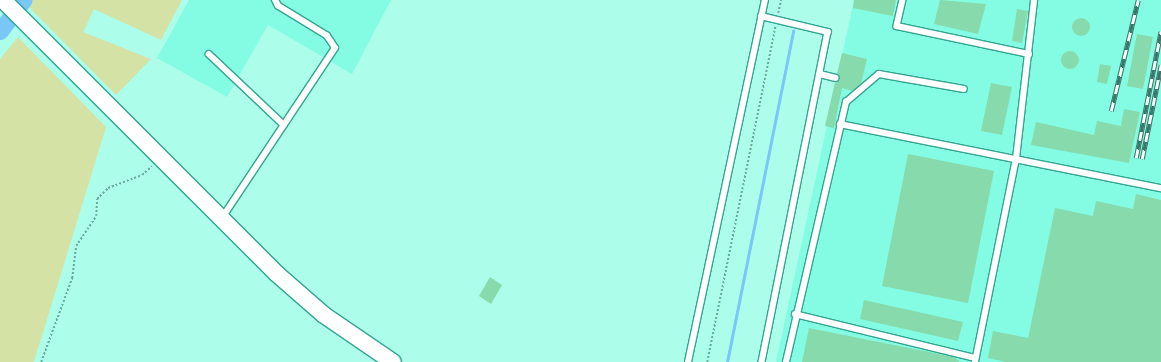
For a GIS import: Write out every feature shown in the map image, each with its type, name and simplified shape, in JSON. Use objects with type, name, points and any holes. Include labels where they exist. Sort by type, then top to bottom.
[{"type":"street","points":[[3,0],[222,218],[324,315],[393,362]]},
{"type":"lane","points":[[222,218],[335,48],[327,36],[278,6],[275,0]]},
{"type":"lane","points":[[688,362],[765,0]]},
{"type":"lane","points":[[903,0],[897,26],[1028,54]]},
{"type":"lane","points":[[795,314],[975,360],[1016,159],[1034,0]]},
{"type":"lane","points":[[761,16],[828,32],[762,362]]},
{"type":"lane","points":[[209,54],[284,125]]},
{"type":"lane","points":[[820,74],[836,78]]},
{"type":"lane","points":[[786,362],[795,314],[846,102],[869,85],[879,74],[964,89]]},
{"type":"lane","points":[[861,83],[869,85]]},
{"type":"lane","points":[[840,124],[1161,188]]},
{"type":"path","points":[[707,362],[781,0]]},
{"type":"path","points":[[41,362],[72,278],[76,246],[96,216],[97,199],[108,188],[142,175],[161,156]]},
{"type":"shaded area","points":[[22,0],[182,0],[161,40],[94,9],[83,32],[151,59],[116,95]]},
{"type":"shaded area","points":[[189,0],[391,0],[352,74],[268,25],[227,97],[157,58]]},
{"type":"shaded area","points":[[854,0],[1161,0],[1161,362],[776,362]]},
{"type":"shaded area","points":[[18,37],[106,127],[34,362],[0,362],[0,59]]},
{"type":"building","points":[[854,0],[896,0],[893,16],[853,8]]},
{"type":"building","points":[[940,0],[986,4],[978,34],[934,24]]},
{"type":"building","points":[[1017,9],[1028,11],[1022,43],[1012,41]]},
{"type":"building","points":[[1077,18],[1085,18],[1090,23],[1088,34],[1085,36],[1077,36],[1072,31],[1072,23]]},
{"type":"building","points":[[1137,34],[1153,37],[1143,89],[1127,86]]},
{"type":"building","points":[[1066,51],[1074,51],[1079,56],[1077,67],[1074,69],[1066,69],[1061,64],[1061,56]]},
{"type":"building","points":[[842,53],[867,59],[861,84],[853,91],[842,88],[834,128],[825,126],[835,82],[840,79],[837,74]]},
{"type":"building","points":[[1100,64],[1111,66],[1107,84],[1097,82]]},
{"type":"building","points":[[991,83],[1012,87],[1002,135],[981,131]]},
{"type":"building","points":[[1124,109],[1140,112],[1129,163],[1031,145],[1036,122],[1094,135],[1097,121],[1121,126]]},
{"type":"building","points":[[908,154],[994,171],[968,303],[882,286]]},
{"type":"building","points":[[1136,194],[1161,200],[1161,362],[1005,362],[988,358],[993,331],[1028,338],[1055,208],[1093,216],[1096,201],[1133,209]]},
{"type":"building","points":[[490,277],[502,285],[491,304],[479,296]]},
{"type":"building","points":[[864,300],[963,322],[958,341],[860,319]]},
{"type":"building","points":[[809,328],[954,357],[960,362],[802,362]]},
{"type":"waterway","points":[[0,31],[23,0]]},
{"type":"waterway","points":[[727,362],[793,31]]},
{"type":"railway","points":[[1111,111],[1138,0]]},
{"type":"railway","points":[[1136,158],[1161,31]]},
{"type":"railway","points":[[1142,159],[1161,65]]}]
